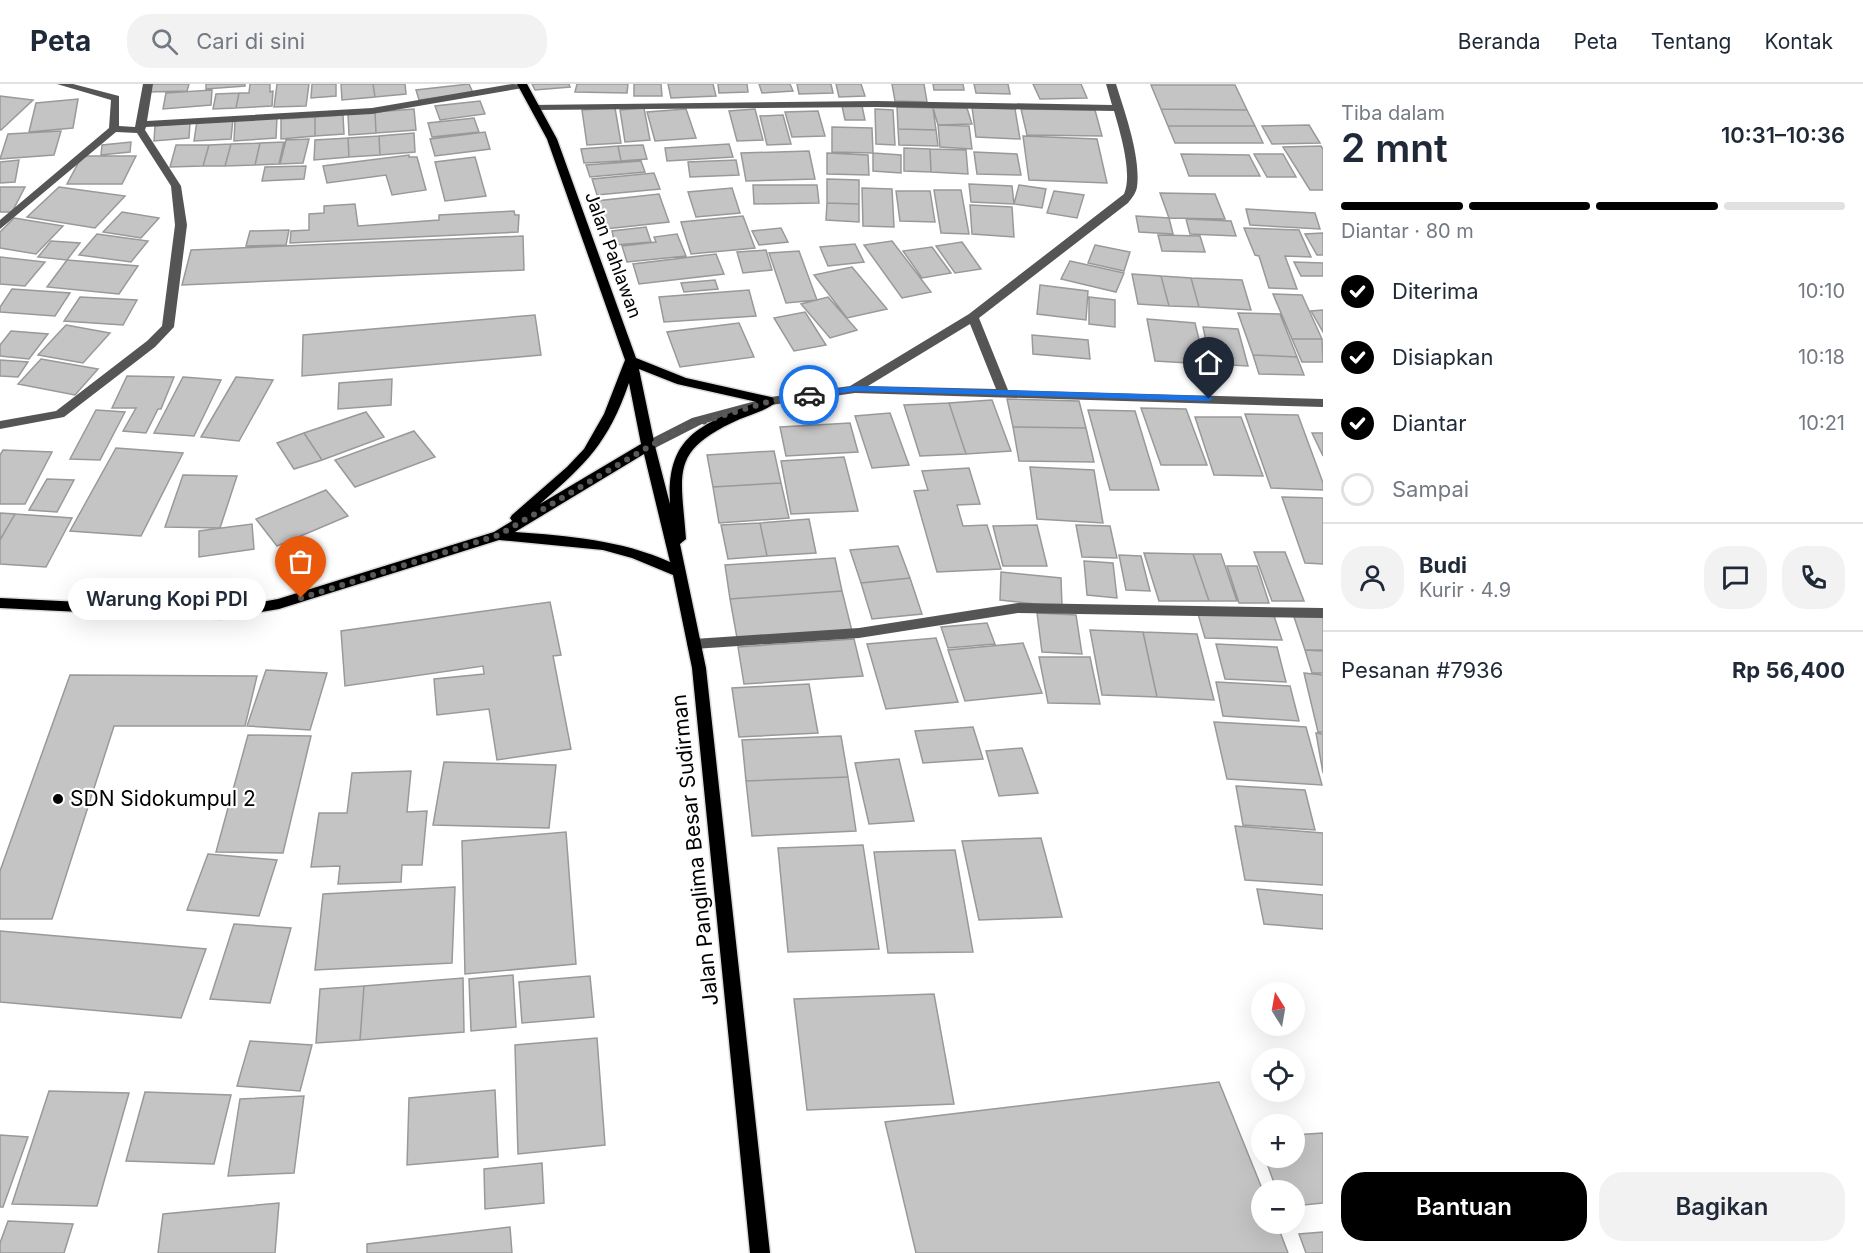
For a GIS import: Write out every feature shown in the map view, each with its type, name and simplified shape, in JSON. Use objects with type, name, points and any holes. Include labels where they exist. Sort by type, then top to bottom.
[{"type":"main road","name":"Jalan Pahlawan","points":[[523,84],[552,139],[631,360],[648,446]]},
{"type":"main road","points":[[499,535],[580,462],[617,401],[631,360],[655,373],[680,381],[771,401]]},
{"type":"main road","points":[[499,535],[576,541],[637,554],[681,572],[676,483],[681,454],[703,432],[771,401]]},
{"type":"main road","points":[[0,603],[221,614],[279,604],[499,535],[648,446]]},
{"type":"main road","name":"Jalan Panglima Besar Sudirman","points":[[648,446],[681,572],[700,680],[760,1253]]},
{"type":"street","points":[[62,84],[116,98],[114,129]]},
{"type":"street","points":[[0,425],[60,414],[150,344],[168,327],[181,225],[176,186],[141,127],[148,84]]},
{"type":"street","points":[[0,226],[114,129],[372,111],[523,84]]},
{"type":"street","points":[[855,388],[973,317],[1124,201],[1132,186],[1128,157],[1111,84]]},
{"type":"street","points":[[535,107],[876,104],[1117,108]]},
{"type":"street","points":[[973,317],[1003,392]]},
{"type":"street","points":[[648,446],[697,422],[771,401],[855,388],[1323,403]]},
{"type":"street","points":[[694,644],[859,633],[1018,608],[1323,613]]},
{"type":"building","points":[[152,84],[189,84],[187,91],[149,92]]},
{"type":"building","points":[[206,84],[245,84],[245,86],[206,89]]},
{"type":"building","points":[[250,84],[270,84],[270,92],[273,91],[272,106],[236,108],[239,93],[249,93]]},
{"type":"building","points":[[277,84],[309,84],[306,106],[274,107]]},
{"type":"building","points":[[312,84],[336,84],[336,96],[311,98]]},
{"type":"building","points":[[341,84],[373,84],[375,97],[342,100]]},
{"type":"building","points":[[373,84],[405,84],[406,94],[375,97]]},
{"type":"building","points":[[469,84],[473,93],[419,100],[416,90]]},
{"type":"building","points":[[532,84],[569,84],[570,87],[535,90]]},
{"type":"building","points":[[577,84],[628,84],[627,93],[575,92]]},
{"type":"building","points":[[634,84],[661,84],[662,96],[634,96]]},
{"type":"building","points":[[668,84],[713,84],[716,96],[671,98]]},
{"type":"building","points":[[718,84],[747,84],[748,92],[719,93]]},
{"type":"building","points":[[759,84],[790,84],[793,91],[762,93]]},
{"type":"building","points":[[797,84],[831,84],[833,93],[799,94]]},
{"type":"building","points":[[836,84],[861,84],[865,96],[839,97]]},
{"type":"building","points":[[892,84],[924,84],[927,102],[895,101]]},
{"type":"building","points":[[933,84],[963,84],[964,90],[934,90]]},
{"type":"building","points":[[974,84],[1008,84],[1010,94],[976,93]]},
{"type":"building","points":[[1033,84],[1081,84],[1087,98],[1040,99]]},
{"type":"building","points":[[1151,85],[1235,85],[1247,110],[1161,109]]},
{"type":"building","points":[[212,90],[211,105],[163,109],[166,93]]},
{"type":"building","points":[[239,93],[236,108],[213,109],[216,94]]},
{"type":"building","points":[[0,96],[33,100],[1,130],[0,130]]},
{"type":"building","points":[[78,99],[73,128],[29,132],[36,103]]},
{"type":"building","points":[[480,101],[485,114],[440,120],[435,106]]},
{"type":"building","points":[[842,106],[862,106],[865,120],[845,120]]},
{"type":"building","points":[[897,107],[933,108],[936,130],[898,129]]},
{"type":"building","points":[[972,107],[1015,109],[1020,139],[976,137]]},
{"type":"building","points":[[615,108],[621,143],[587,145],[582,110]]},
{"type":"building","points":[[644,108],[650,140],[625,142],[620,110]]},
{"type":"building","points":[[933,108],[967,108],[972,124],[938,125]]},
{"type":"building","points":[[414,109],[416,130],[376,133],[375,112]]},
{"type":"building","points":[[686,109],[696,138],[655,141],[647,112]]},
{"type":"building","points":[[755,109],[763,140],[737,141],[729,111]]},
{"type":"building","points":[[875,109],[893,110],[895,145],[876,144]]},
{"type":"building","points":[[1021,109],[1095,110],[1102,136],[1027,135]]},
{"type":"building","points":[[1161,109],[1247,110],[1255,126],[1168,126]]},
{"type":"building","points":[[818,111],[825,136],[792,137],[785,112]]},
{"type":"building","points":[[375,112],[376,133],[349,135],[348,114]]},
{"type":"building","points":[[343,115],[344,134],[315,136],[315,117]]},
{"type":"building","points":[[783,115],[791,144],[767,145],[760,116]]},
{"type":"building","points":[[277,117],[276,138],[234,141],[235,120]]},
{"type":"building","points":[[315,117],[315,136],[281,139],[281,119]]},
{"type":"building","points":[[474,118],[479,132],[432,137],[428,123]]},
{"type":"building","points":[[233,119],[231,139],[194,141],[197,121]]},
{"type":"building","points":[[190,123],[189,138],[154,141],[155,126]]},
{"type":"building","points":[[938,125],[969,126],[972,149],[940,147]]},
{"type":"building","points":[[1309,125],[1320,143],[1272,144],[1262,126]]},
{"type":"building","points":[[1168,126],[1255,126],[1263,143],[1175,143]]},
{"type":"building","points":[[832,127],[872,128],[873,153],[832,152]]},
{"type":"building","points":[[898,129],[936,130],[938,146],[899,145]]},
{"type":"building","points":[[61,131],[54,155],[0,159],[8,134]]},
{"type":"building","points":[[485,132],[490,149],[435,156],[430,139]]},
{"type":"building","points":[[414,133],[415,152],[380,155],[379,136]]},
{"type":"building","points":[[379,136],[380,155],[349,157],[348,138]]},
{"type":"building","points":[[1023,136],[1097,139],[1107,183],[1029,180]]},
{"type":"building","points":[[348,138],[349,157],[314,160],[315,140]]},
{"type":"building","points":[[309,139],[303,163],[280,164],[286,140]]},
{"type":"building","points":[[131,142],[130,152],[101,155],[102,145]]},
{"type":"building","points":[[284,142],[279,164],[255,165],[260,143]]},
{"type":"building","points":[[260,143],[255,165],[225,166],[231,144]]},
{"type":"building","points":[[231,144],[225,166],[203,166],[209,145]]},
{"type":"building","points":[[729,144],[733,157],[667,161],[665,148]]},
{"type":"building","points":[[176,145],[209,145],[203,166],[170,167]]},
{"type":"building","points":[[643,145],[647,159],[621,161],[618,146]]},
{"type":"building","points":[[618,146],[621,161],[584,163],[581,149]]},
{"type":"building","points":[[1321,146],[1323,149],[1323,190],[1310,190],[1283,147]]},
{"type":"building","points":[[904,148],[930,149],[931,172],[904,171]]},
{"type":"building","points":[[930,149],[966,150],[968,174],[931,172]]},
{"type":"building","points":[[809,151],[815,179],[746,181],[741,153]]},
{"type":"building","points":[[974,152],[1017,154],[1021,175],[977,174]]},
{"type":"building","points":[[827,153],[868,155],[869,175],[827,174]]},
{"type":"building","points":[[873,153],[901,155],[901,173],[873,171]]},
{"type":"building","points":[[1181,154],[1249,155],[1260,176],[1189,176]]},
{"type":"building","points":[[1254,154],[1283,154],[1296,177],[1267,177]]},
{"type":"building","points":[[409,155],[409,157],[417,157],[426,190],[392,195],[386,175],[327,183],[323,166]]},
{"type":"building","points":[[82,156],[136,156],[122,184],[67,184]]},
{"type":"building","points":[[475,157],[486,196],[445,201],[435,162]]},
{"type":"building","points":[[19,160],[15,182],[0,183],[0,162]]},
{"type":"building","points":[[736,160],[739,175],[690,177],[688,162]]},
{"type":"building","points":[[641,161],[645,172],[590,177],[586,165]]},
{"type":"building","points":[[306,166],[304,179],[262,181],[265,167]]},
{"type":"building","points":[[654,173],[660,189],[597,195],[592,179]]},
{"type":"building","points":[[827,179],[859,180],[859,204],[827,203]]},
{"type":"building","points":[[969,184],[1012,186],[1014,204],[971,202]]},
{"type":"building","points":[[753,185],[817,185],[819,203],[754,204]]},
{"type":"building","points":[[1019,185],[1046,189],[1042,208],[1014,204]]},
{"type":"building","points":[[0,187],[25,187],[12,212],[0,212]]},
{"type":"building","points":[[59,187],[125,196],[95,228],[27,217]]},
{"type":"building","points":[[732,188],[740,213],[696,217],[688,192]]},
{"type":"building","points":[[862,188],[892,189],[894,227],[863,226]]},
{"type":"building","points":[[934,190],[961,190],[969,234],[941,233]]},
{"type":"building","points":[[896,191],[930,191],[935,222],[900,221]]},
{"type":"building","points":[[1054,191],[1084,195],[1077,218],[1047,213]]},
{"type":"building","points":[[1160,193],[1215,194],[1225,219],[1169,218]]},
{"type":"building","points":[[659,194],[669,222],[605,229],[596,201]]},
{"type":"building","points":[[827,203],[859,204],[859,222],[826,220]]},
{"type":"building","points":[[355,204],[358,226],[439,220],[439,215],[514,211],[515,215],[519,215],[518,232],[290,243],[291,231],[309,230],[309,214],[324,213],[324,206]]},
{"type":"building","points":[[970,205],[1012,207],[1014,237],[972,234]]},
{"type":"building","points":[[1246,209],[1315,213],[1320,229],[1250,225]]},
{"type":"building","points":[[122,212],[159,218],[141,238],[103,232]]},
{"type":"building","points":[[743,216],[755,248],[691,254],[681,222]]},
{"type":"building","points":[[1136,216],[1169,218],[1173,234],[1139,232]]},
{"type":"building","points":[[14,218],[63,226],[36,254],[0,248],[0,232]]},
{"type":"building","points":[[1186,219],[1231,221],[1236,236],[1190,234]]},
{"type":"building","points":[[646,227],[651,242],[615,245],[612,231]]},
{"type":"building","points":[[781,228],[788,242],[759,245],[752,231]]},
{"type":"building","points":[[1244,228],[1299,230],[1311,257],[1285,256],[1297,289],[1269,288],[1259,256],[1255,255]]},
{"type":"building","points":[[289,230],[286,245],[246,246],[250,231]]},
{"type":"building","points":[[1323,233],[1323,255],[1317,255],[1305,234]]},
{"type":"building","points":[[97,234],[148,241],[131,262],[79,255]]},
{"type":"building","points":[[677,234],[686,256],[627,262],[622,246],[656,242],[654,237]]},
{"type":"building","points":[[1158,235],[1200,236],[1205,252],[1162,251]]},
{"type":"building","points":[[523,236],[524,270],[182,285],[191,250]]},
{"type":"building","points":[[51,241],[80,243],[67,260],[38,257]]},
{"type":"building","points":[[892,241],[931,292],[902,298],[864,245]]},
{"type":"building","points":[[962,242],[981,269],[955,273],[936,246]]},
{"type":"building","points":[[855,244],[864,262],[828,266],[820,247]]},
{"type":"building","points":[[1095,245],[1130,252],[1124,271],[1088,263]]},
{"type":"building","points":[[932,247],[951,273],[922,278],[903,251]]},
{"type":"building","points":[[766,250],[772,270],[743,273],[737,252]]},
{"type":"building","points":[[799,251],[817,300],[786,303],[769,253]]},
{"type":"building","points":[[716,254],[724,274],[639,284],[633,264]]},
{"type":"building","points":[[0,257],[45,262],[25,286],[0,284]]},
{"type":"building","points":[[67,260],[138,266],[119,294],[47,287]]},
{"type":"building","points":[[1070,261],[1124,273],[1116,292],[1061,279]]},
{"type":"building","points":[[1294,262],[1323,263],[1323,276],[1301,276]]},
{"type":"building","points":[[852,267],[887,309],[847,318],[814,275]]},
{"type":"building","points":[[1132,274],[1161,276],[1169,306],[1138,304]]},
{"type":"building","points":[[1161,276],[1191,278],[1199,307],[1169,306]]},
{"type":"building","points":[[1191,278],[1242,280],[1251,310],[1199,307]]},
{"type":"building","points":[[715,280],[718,289],[684,292],[681,283]]},
{"type":"building","points":[[1040,285],[1088,291],[1086,320],[1037,314]]},
{"type":"building","points":[[12,289],[70,293],[55,316],[0,312],[0,307]]},
{"type":"building","points":[[749,290],[756,316],[664,322],[659,297]]},
{"type":"building","points":[[1273,294],[1302,295],[1322,339],[1292,339]]},
{"type":"building","points":[[80,297],[137,300],[123,325],[64,321]]},
{"type":"building","points":[[828,297],[857,330],[830,338],[801,304]]},
{"type":"building","points":[[1089,297],[1115,300],[1115,327],[1089,324]]},
{"type":"building","points":[[1323,310],[1323,332],[1311,311]]},
{"type":"building","points":[[805,312],[826,345],[794,351],[774,318]]},
{"type":"building","points":[[1238,313],[1280,314],[1297,357],[1253,355]]},
{"type":"building","points":[[535,315],[541,355],[302,376],[303,335]]},
{"type":"building","points":[[1147,319],[1195,323],[1205,364],[1155,361]]},
{"type":"building","points":[[739,323],[754,357],[680,367],[667,332]]},
{"type":"building","points":[[66,325],[110,333],[83,363],[38,355]]},
{"type":"building","points":[[1203,327],[1238,329],[1248,366],[1211,364]]},
{"type":"building","points":[[11,331],[48,334],[29,359],[0,356],[0,345]]},
{"type":"building","points":[[1032,335],[1088,340],[1090,359],[1033,354]]},
{"type":"building","points":[[1292,339],[1322,339],[1323,362],[1302,362]]},
{"type":"building","points":[[1253,355],[1297,357],[1304,375],[1259,374]]},
{"type":"building","points":[[41,359],[98,369],[75,395],[18,384]]},
{"type":"building","points":[[0,360],[28,362],[18,377],[0,376]]},
{"type":"building","points":[[127,376],[174,377],[161,409],[158,409],[146,433],[123,431],[136,408],[112,408]]},
{"type":"building","points":[[183,377],[221,380],[194,436],[154,433]]},
{"type":"building","points":[[236,377],[273,380],[239,441],[201,437]]},
{"type":"building","points":[[392,379],[391,405],[338,409],[339,383]]},
{"type":"building","points":[[1007,399],[1079,401],[1086,428],[1013,427]]},
{"type":"building","points":[[992,400],[1011,451],[966,454],[949,403]]},
{"type":"building","points":[[949,403],[966,454],[920,456],[904,405]]},
{"type":"building","points":[[1141,408],[1186,409],[1207,465],[1161,465]]},
{"type":"building","points":[[96,410],[125,412],[100,460],[70,459]]},
{"type":"building","points":[[1088,410],[1135,411],[1159,490],[1110,490]]},
{"type":"building","points":[[366,412],[384,437],[322,460],[304,433]]},
{"type":"building","points":[[890,413],[909,465],[872,468],[855,416]]},
{"type":"building","points":[[1245,414],[1298,415],[1323,483],[1323,490],[1271,488]]},
{"type":"building","points":[[1195,417],[1241,417],[1263,476],[1214,475]]},
{"type":"building","points":[[850,423],[858,452],[786,456],[780,427]]},
{"type":"building","points":[[1013,427],[1086,428],[1094,462],[1019,461]]},
{"type":"building","points":[[414,431],[435,457],[355,487],[335,460]]},
{"type":"building","points":[[304,433],[322,460],[294,469],[277,443]]},
{"type":"building","points":[[1312,433],[1323,433],[1323,456]]},
{"type":"building","points":[[116,448],[183,453],[141,536],[70,531]]},
{"type":"building","points":[[3,450],[52,452],[25,504],[0,504],[0,455]]},
{"type":"building","points":[[774,451],[781,483],[713,487],[707,455]]},
{"type":"building","points":[[844,457],[858,511],[791,514],[781,461]]},
{"type":"building","points":[[1030,467],[1094,470],[1103,523],[1037,519]]},
{"type":"building","points":[[969,468],[980,504],[957,505],[963,526],[987,525],[1001,569],[937,572],[914,491],[928,490],[922,471]]},
{"type":"building","points":[[183,475],[237,476],[220,528],[165,527]]},
{"type":"building","points":[[47,479],[74,480],[57,512],[29,510]]},
{"type":"building","points":[[781,483],[789,518],[719,523],[713,487]]},
{"type":"building","points":[[326,490],[348,516],[277,546],[256,519]]},
{"type":"building","points":[[1282,497],[1323,498],[1323,564],[1305,563]]},
{"type":"building","points":[[0,513],[15,514],[0,540]]},
{"type":"building","points":[[15,514],[72,518],[46,567],[0,564],[0,540]]},
{"type":"building","points":[[809,519],[816,553],[767,556],[760,523]]},
{"type":"building","points":[[760,523],[767,556],[728,559],[721,525]]},
{"type":"building","points":[[252,524],[254,549],[199,557],[199,531]]},
{"type":"building","points":[[1037,525],[1047,566],[1003,566],[993,526]]},
{"type":"building","points":[[1076,525],[1110,526],[1117,558],[1082,557]]},
{"type":"building","points":[[898,546],[910,578],[861,583],[850,550]]},
{"type":"building","points":[[1254,552],[1285,552],[1304,601],[1272,601]]},
{"type":"building","points":[[1144,553],[1193,554],[1209,601],[1159,601]]},
{"type":"building","points":[[1193,554],[1221,554],[1237,601],[1209,601]]},
{"type":"building","points":[[1119,555],[1141,556],[1150,591],[1126,590]]},
{"type":"building","points":[[835,558],[842,591],[730,599],[725,565]]},
{"type":"building","points":[[1084,561],[1113,563],[1117,598],[1087,595]]},
{"type":"building","points":[[1227,566],[1257,566],[1269,603],[1239,603]]},
{"type":"building","points":[[1001,572],[1061,578],[1062,607],[1000,600]]},
{"type":"building","points":[[910,578],[922,614],[872,619],[861,583]]},
{"type":"building","points":[[842,591],[852,631],[737,638],[730,599]]},
{"type":"building","points":[[550,602],[561,655],[553,656],[571,749],[497,760],[489,709],[437,715],[434,679],[484,674],[483,666],[345,686],[341,631]]},
{"type":"building","points":[[1037,613],[1076,615],[1082,654],[1042,652]]},
{"type":"building","points":[[1198,614],[1274,616],[1282,640],[1205,638]]},
{"type":"building","points":[[1293,614],[1323,615],[1323,650],[1305,650]]},
{"type":"building","points":[[987,623],[995,644],[948,648],[941,627]]},
{"type":"building","points":[[1090,630],[1143,632],[1157,697],[1102,695]]},
{"type":"building","points":[[1143,632],[1197,634],[1214,700],[1157,697]]},
{"type":"building","points":[[936,638],[958,702],[886,709],[867,644]]},
{"type":"building","points":[[854,639],[863,676],[744,684],[738,647]]},
{"type":"building","points":[[1023,643],[1042,693],[965,701],[948,650]]},
{"type":"building","points":[[1216,644],[1277,647],[1286,682],[1225,679]]},
{"type":"building","points":[[1305,650],[1323,651],[1323,673],[1312,673]]},
{"type":"building","points":[[1039,657],[1090,657],[1100,704],[1048,703]]},
{"type":"building","points":[[266,670],[327,673],[310,730],[247,726]]},
{"type":"building","points":[[1304,673],[1323,675],[1323,732],[1318,732]]},
{"type":"building","name":"SDN Sidokumpul 2","points":[[70,675],[257,676],[245,726],[114,726],[52,919],[0,919],[0,871]]},
{"type":"building","points":[[1216,682],[1290,686],[1299,721],[1223,716]]},
{"type":"building","points":[[809,684],[818,733],[739,737],[732,688]]},
{"type":"building","points":[[1214,722],[1306,727],[1322,785],[1227,779]]},
{"type":"building","points":[[973,727],[983,759],[923,763],[915,731]]},
{"type":"building","points":[[1316,733],[1323,734],[1323,773]]},
{"type":"building","points":[[248,735],[311,736],[283,853],[216,852]]},
{"type":"building","points":[[841,736],[848,777],[746,781],[742,740]]},
{"type":"building","points":[[1022,748],[1038,793],[999,796],[986,751]]},
{"type":"building","points":[[899,759],[914,821],[869,824],[855,763]]},
{"type":"building","points":[[444,762],[556,765],[549,828],[433,825]]},
{"type":"building","points":[[411,771],[407,812],[427,811],[422,865],[402,865],[401,882],[338,884],[340,866],[311,867],[319,813],[347,813],[352,773]]},
{"type":"building","points":[[848,777],[856,831],[752,836],[746,781]]},
{"type":"building","points":[[1236,786],[1305,790],[1315,830],[1243,825]]},
{"type":"building","points":[[1235,826],[1323,833],[1323,885],[1245,880]]},
{"type":"building","points":[[566,832],[576,964],[465,974],[462,841]]},
{"type":"building","points":[[1041,838],[1062,917],[979,920],[962,841]]},
{"type":"building","points":[[863,845],[879,949],[788,952],[778,848]]},
{"type":"building","points":[[955,850],[973,952],[888,953],[874,852]]},
{"type":"building","points":[[208,854],[277,860],[259,916],[187,910]]},
{"type":"building","points":[[455,887],[452,963],[315,970],[323,894]]},
{"type":"building","points":[[1257,889],[1323,895],[1323,929],[1264,924]]},
{"type":"building","points":[[234,924],[291,928],[270,1003],[210,999]]},
{"type":"building","points":[[0,931],[206,949],[181,1018],[0,1002]]},
{"type":"building","points":[[513,975],[516,1027],[471,1031],[469,979]]},
{"type":"building","points":[[590,976],[594,1017],[522,1023],[519,982]]},
{"type":"building","points":[[463,978],[464,1032],[360,1040],[364,986]]},
{"type":"building","points":[[364,986],[360,1040],[316,1043],[320,989]]},
{"type":"building","points":[[934,994],[954,1104],[807,1110],[794,999]]},
{"type":"building","points":[[597,1038],[605,1145],[518,1154],[515,1045]]},
{"type":"building","points":[[250,1041],[312,1045],[300,1091],[237,1086]]},
{"type":"building","points":[[1219,1082],[1251,1161],[1251,1168],[1254,1168],[1259,1180],[1251,1180],[1251,1234],[1281,1234],[1288,1253],[916,1253],[885,1122]]},
{"type":"building","points":[[495,1090],[498,1157],[407,1165],[409,1098]]},
{"type":"building","points":[[49,1091],[129,1093],[97,1206],[12,1204]]},
{"type":"building","points":[[145,1092],[231,1095],[214,1164],[126,1161]]},
{"type":"building","points":[[304,1096],[294,1173],[228,1176],[240,1099]]},
{"type":"building","points":[[1323,1133],[1323,1203],[1305,1205],[1305,1180],[1273,1180],[1269,1168],[1305,1168],[1305,1134]]},
{"type":"building","points":[[0,1135],[28,1137],[3,1207],[0,1207]]},
{"type":"building","points":[[542,1163],[544,1203],[485,1209],[484,1169]]},
{"type":"building","points":[[279,1203],[275,1253],[158,1253],[163,1214]]},
{"type":"building","points":[[8,1221],[73,1224],[64,1253],[0,1253],[0,1243]]},
{"type":"building","points":[[510,1227],[512,1253],[367,1253],[367,1244]]},
{"type":"building","points":[[1323,1232],[1323,1253],[1306,1253],[1299,1234]]},
{"type":"way so far","points":[[301,598],[499,535],[679,429],[771,401],[809,395]]},
{"type":"place","name":"Warung Kopi PDI","points":[[301,598]]},
{"type":"place","name":"SDN Sidokumpul 2","points":[[58,799]]},
{"type":"route","points":[[809,395],[855,388],[1209,399]]}]
